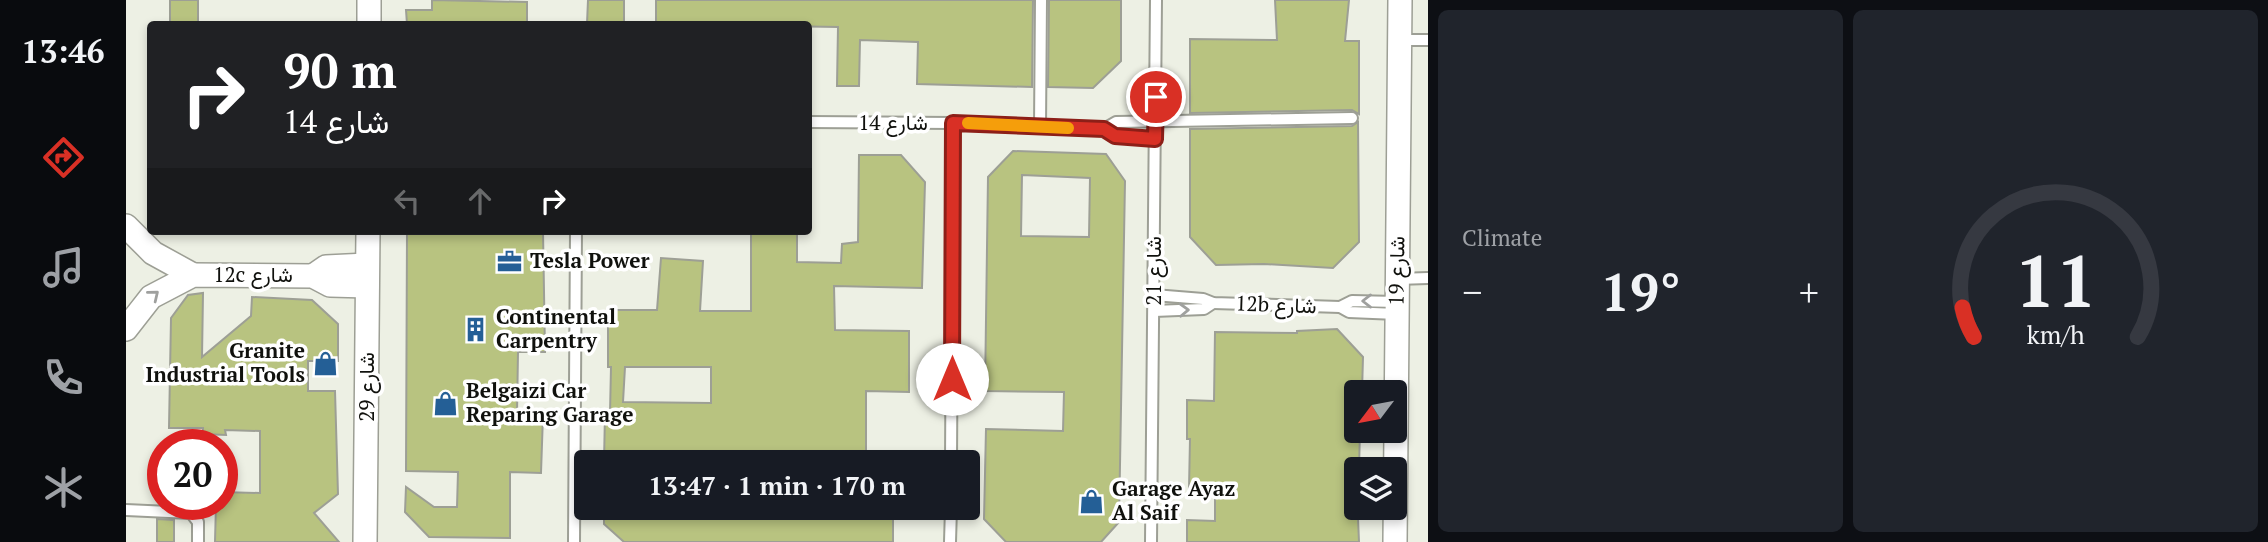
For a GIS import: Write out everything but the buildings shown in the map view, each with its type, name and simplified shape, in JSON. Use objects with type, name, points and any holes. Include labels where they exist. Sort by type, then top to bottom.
[{"type":"street","points":[[369,0],[369,21]]},
{"type":"street","name":"شارع 19","points":[[1395,542],[1400,0]]},
{"type":"street","name":"12c شارع","points":[[126,226],[153,253],[192,275]]},
{"type":"street","name":"شارع 29","points":[[365,542],[368,235]]},
{"type":"street","name":"12c شارع","points":[[126,329],[151,297],[192,275],[313,276],[331,266],[367,276]]},
{"type":"lane","points":[[1040,127],[1041,0]]},
{"type":"lane","name":"شارع 21","points":[[1151,542],[1156,0]]},
{"type":"lane","points":[[1399,40],[1428,40]]},
{"type":"lane","name":"شارع 14","points":[[1104,129],[1116,122],[1352,118]]},
{"type":"lane","name":"شارع 14","points":[[812,122],[953,123],[1104,129],[1115,136],[1155,139]]},
{"type":"lane","points":[[951,450],[953,123]]},
{"type":"lane","points":[[574,542],[576,235]]},
{"type":"lane","name":"12b شارع","points":[[1154,295],[1203,299],[1213,303],[1340,307],[1356,313],[1397,298],[1428,278]]},
{"type":"lane","name":"12b شارع","points":[[1154,311],[1204,309],[1213,303]]},
{"type":"lane","points":[[126,510],[191,513],[198,522],[198,542]]},
{"type":"lane","points":[[950,542],[951,520]]},
{"type":"slow traffic","points":[[968,123],[1068,128]]},
{"type":"place","name":"Tesla Power","points":[[510,261]]},
{"type":"place","name":"Continental Carpentry","points":[[476,329]]},
{"type":"place","name":"Granite Industrial Tools","points":[[325,363]]},
{"type":"place","name":"Belgaizi Car Reparing Garage","points":[[446,403]]},
{"type":"place","name":"Garage Ayaz Al Saif","points":[[1092,501]]},
{"type":"route","points":[[952,379],[953,123],[1104,129],[1115,136],[1155,139],[1156,97]]}]
